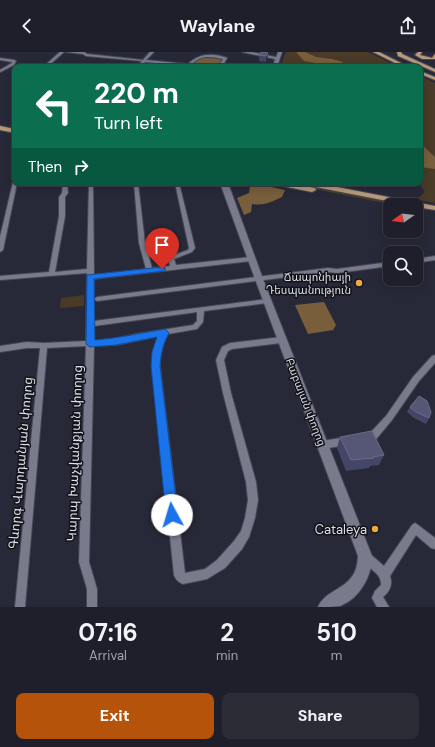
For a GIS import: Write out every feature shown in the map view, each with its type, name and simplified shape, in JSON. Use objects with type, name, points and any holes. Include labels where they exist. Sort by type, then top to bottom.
[{"type":"main road","points":[[370,52],[395,64]]},
{"type":"main road","points":[[375,52],[401,64]]},
{"type":"main road","points":[[399,52],[400,55],[420,64]]},
{"type":"main road","points":[[420,52],[417,54],[420,57],[434,58]]},
{"type":"main road","points":[[423,66],[435,71]]},
{"type":"main road","points":[[423,75],[435,80]]},
{"type":"main road","points":[[0,124],[12,126]]},
{"type":"main road","points":[[0,128],[12,130]]},
{"type":"main road","points":[[292,186],[383,205]]},
{"type":"main road","points":[[321,186],[435,208]]},
{"type":"main road","points":[[423,212],[435,215]]},
{"type":"street","points":[[48,64],[62,52]]},
{"type":"street","points":[[68,52],[84,53],[86,55],[104,58],[170,64]]},
{"type":"street","points":[[104,58],[110,52]]},
{"type":"street","points":[[140,64],[152,52]]},
{"type":"street","points":[[244,52],[278,58]]},
{"type":"street","points":[[275,64],[280,52]]},
{"type":"street","points":[[190,64],[197,56],[204,55],[225,58],[222,64]]},
{"type":"street","points":[[0,59],[14,61],[19,58]]},
{"type":"street","points":[[0,71],[12,65]]},
{"type":"street","points":[[0,250],[14,186]]},
{"type":"street","points":[[52,274],[62,216],[62,197],[65,193],[65,186]]},
{"type":"street","name":"Կարպ Խաչվանքյան փողոց","points":[[91,186],[90,274],[94,299],[90,324],[84,562],[92,589],[92,607]]},
{"type":"street","points":[[136,186],[142,243],[150,271]]},
{"type":"street","points":[[174,268],[171,258],[190,251],[192,248],[178,186]]},
{"type":"street","name":"Բաբայան փողոց","points":[[225,186],[281,340],[365,556]]},
{"type":"street","points":[[423,260],[435,258]]},
{"type":"street","points":[[0,278],[52,274],[150,271],[251,260]]},
{"type":"street","points":[[94,299],[328,270],[337,271],[383,265]]},
{"type":"street","points":[[90,324],[267,300]]},
{"type":"street","points":[[0,349],[27,345],[44,346],[116,342],[136,337],[165,333],[198,325],[200,322],[201,310]]},
{"type":"street","points":[[165,333],[160,341],[157,352],[156,366],[179,575],[181,578],[187,579],[207,574],[221,564],[242,539],[250,518],[253,500],[251,482],[227,393],[220,360],[225,349],[230,346],[281,340]]},
{"type":"street","name":"Գևորգ Վարդանյան փողոց","points":[[20,607],[44,346]]},
{"type":"street","points":[[322,445],[374,435],[389,418],[416,379],[435,358]]},
{"type":"street","points":[[384,574],[415,528],[435,544]]},
{"type":"street","points":[[365,556],[384,574],[387,581],[385,588],[377,598],[384,607]]},
{"type":"street","points":[[326,607],[357,584],[366,565],[365,556]]},
{"type":"shaded area","points":[[286,52],[368,52],[392,64],[281,64]]},
{"type":"shaded area","points":[[296,52],[305,52],[316,57],[343,62],[341,64],[321,64],[304,61]]},
{"type":"shaded area","points":[[204,55],[223,59],[219,64],[192,64],[199,56]]},
{"type":"shaded area","points":[[423,77],[435,83],[435,203],[423,201],[423,198],[418,198],[425,192],[421,186],[423,186]]},
{"type":"shaded area","points":[[423,146],[435,157],[435,169],[423,167]]},
{"type":"shaded area","points":[[250,186],[267,186],[285,190],[282,197],[264,204],[252,204],[251,212],[244,215],[237,198],[249,193]]},
{"type":"shaded area","points":[[299,186],[312,186],[383,200],[383,203]]},
{"type":"shaded area","points":[[84,295],[84,306],[60,308],[61,298]]},
{"type":"shaded area","points":[[324,302],[336,325],[333,330],[308,334],[295,305]]},
{"type":"building","points":[[261,52],[268,53],[266,56],[259,55]]},
{"type":"building","points":[[419,396],[427,401],[431,412],[429,418],[416,412],[410,407]]},
{"type":"building","points":[[372,431],[384,455],[373,457],[374,458],[351,460],[340,437]]},
{"type":"place","name":"Ճապոնիայի Դեսպանություն","points":[[359,283]]},
{"type":"place","name":"Cataleya","points":[[375,529]]},
{"type":"route","points":[[162,269],[90,277],[90,344],[116,342],[136,337],[165,333],[160,341],[157,352],[156,366],[172,515]]}]
